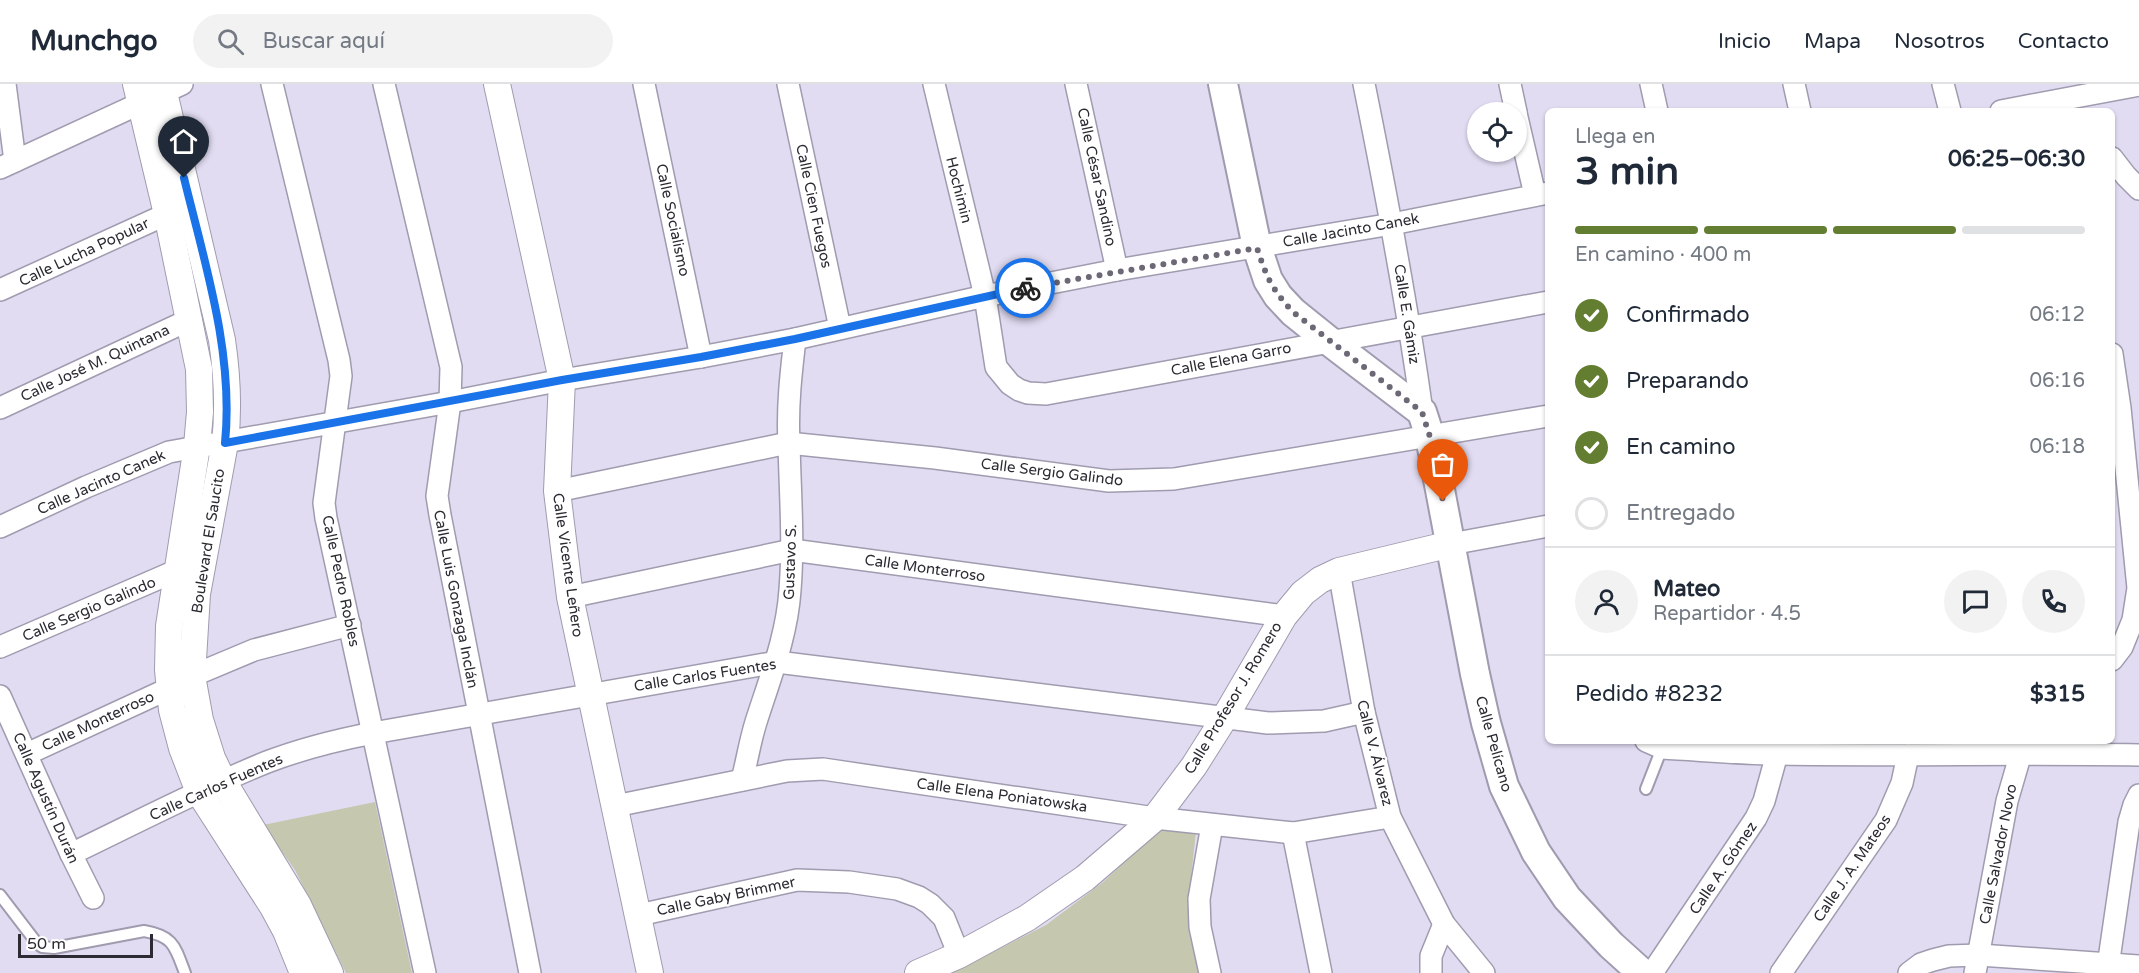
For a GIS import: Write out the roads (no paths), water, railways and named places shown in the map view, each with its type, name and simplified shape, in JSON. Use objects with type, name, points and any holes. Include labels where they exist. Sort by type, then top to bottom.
[{"type":"main road","points":[[1223,84],[1257,248],[1268,280],[1278,296],[1293,312],[1426,424]]},
{"type":"main road","name":"Calle E. Gámiz","points":[[1426,424],[1451,544]]},
{"type":"main road","name":"Calle Pelícano","points":[[1451,544],[1475,674],[1504,786],[1536,852],[1567,898],[1611,945],[1642,973]]},
{"type":"street","points":[[5,84],[7,164],[138,94],[169,87]]},
{"type":"street","name":"Calle Pedro Robles","points":[[272,84],[341,376],[324,503],[326,518],[425,973]]},
{"type":"street","name":"Calle Luis Gonzaga Inclán","points":[[384,84],[451,367],[450,402],[437,496],[530,973]]},
{"type":"street","name":"Calle Vicente Leñero","points":[[497,84],[562,380],[557,491],[570,597],[650,973]]},
{"type":"street","name":"Calle Socialismo","points":[[644,84],[701,357]]},
{"type":"street","name":"Calle Cien Fuegos","points":[[788,84],[840,328]]},
{"type":"street","name":"Hochimin","points":[[934,84],[985,296]]},
{"type":"street","name":"Calle César Sandino","points":[[1076,84],[1117,270]]},
{"type":"street","name":"Calle E. Gámiz","points":[[1364,84],[1392,224],[1426,424]]},
{"type":"street","points":[[1510,84],[1514,102]]},
{"type":"street","points":[[1651,84],[1656,108]]},
{"type":"street","points":[[1794,84],[1799,108]]},
{"type":"street","points":[[1943,84],[1949,108]]},
{"type":"street","points":[[2019,108],[2139,85]]},
{"type":"street","name":"Boulevard El Saucito","points":[[169,87],[222,340],[226,372],[227,424],[181,682],[172,710],[182,748],[199,792],[273,907],[286,931],[303,973]]},
{"type":"street","name":"Boulevard El Saucito","points":[[138,94],[190,319],[200,380],[200,412],[169,626],[168,659],[200,720],[212,758],[223,781],[298,905],[330,973]]},
{"type":"street","points":[[1527,149],[1541,194]]},
{"type":"street","points":[[2115,162],[2139,189]]},
{"type":"street","name":"Calle Jacinto Canek","points":[[0,527],[144,462],[169,452],[196,446],[225,443],[562,380],[701,357],[1117,270],[1392,224],[1541,194]]},
{"type":"street","name":"Calle Lucha Popular","points":[[0,290],[167,214]]},
{"type":"street","name":"Calle Elena Garro","points":[[985,296],[996,367],[1010,384],[1028,393],[1046,394],[1545,303]]},
{"type":"street","name":"Calle José M. Quintana","points":[[0,408],[190,319]]},
{"type":"street","name":"Gustavo S.","points":[[742,780],[755,725],[777,662],[789,602],[792,485],[788,442],[790,382],[795,339]]},
{"type":"street","points":[[2115,367],[2124,407],[2138,588],[2133,620],[2122,647],[2115,656]]},
{"type":"street","name":"Calle Sergio Galindo","points":[[557,491],[788,442],[935,458],[1109,481],[1174,479],[1426,424],[1545,416]]},
{"type":"street","points":[[1451,544],[1545,527]]},
{"type":"street","name":"Calle Profesor J. Romero","points":[[918,973],[959,955],[1027,918],[1085,878],[1155,818],[1194,766],[1284,616],[1303,593],[1320,580],[1339,571],[1451,544]]},
{"type":"street","name":"Calle Monterroso","points":[[570,597],[792,550],[1284,616]]},
{"type":"street","name":"Calle Sergio Galindo","points":[[0,647],[178,570]]},
{"type":"street","name":"Calle V. Álvarez","points":[[1339,571],[1364,712],[1390,817],[1444,924],[1484,973]]},
{"type":"street","name":"Calle Monterroso","points":[[27,754],[254,650],[350,626]]},
{"type":"street","name":"Calle Carlos Fuentes","points":[[71,854],[223,781],[269,762],[336,741],[777,662],[1268,723],[1324,721],[1364,712]]},
{"type":"street","name":"Calle Agustín Durán","points":[[0,696],[93,898]]},
{"type":"street","points":[[1654,745],[1777,754],[1908,755],[2027,747],[2139,755]]},
{"type":"street","name":"Calle Salvador Novo","points":[[1977,964],[2007,801],[2027,747]]},
{"type":"street","name":"Calle A. Gómez","points":[[1652,973],[1756,818],[1764,801],[1777,754]]},
{"type":"street","name":"Calle J. A. Mateos","points":[[1781,973],[1886,820],[1902,783],[1908,755]]},
{"type":"street","name":"Calle Elena Poniatowska","points":[[615,806],[786,771],[823,769],[1155,818],[1293,833],[1390,817]]},
{"type":"street","points":[[2108,968],[2129,822],[2139,795]]},
{"type":"street","points":[[1210,973],[1200,927],[1199,899],[1212,825]]},
{"type":"street","points":[[1293,833],[1321,973]]},
{"type":"street","name":"Calle Gaby Brimmer","points":[[639,915],[797,880],[849,882],[897,889],[919,897],[930,904],[944,918],[959,955]]},
{"type":"street","points":[[1431,973],[1431,956],[1444,924]]},
{"type":"street","points":[[1909,973],[1921,964],[1949,956],[1977,964],[2108,968],[2139,966]]},
{"type":"lane","points":[[1646,789],[1654,745]]},
{"type":"lane","points":[[0,895],[36,942],[42,946],[54,948],[144,931],[150,932],[167,938],[175,946],[185,973]]}]
